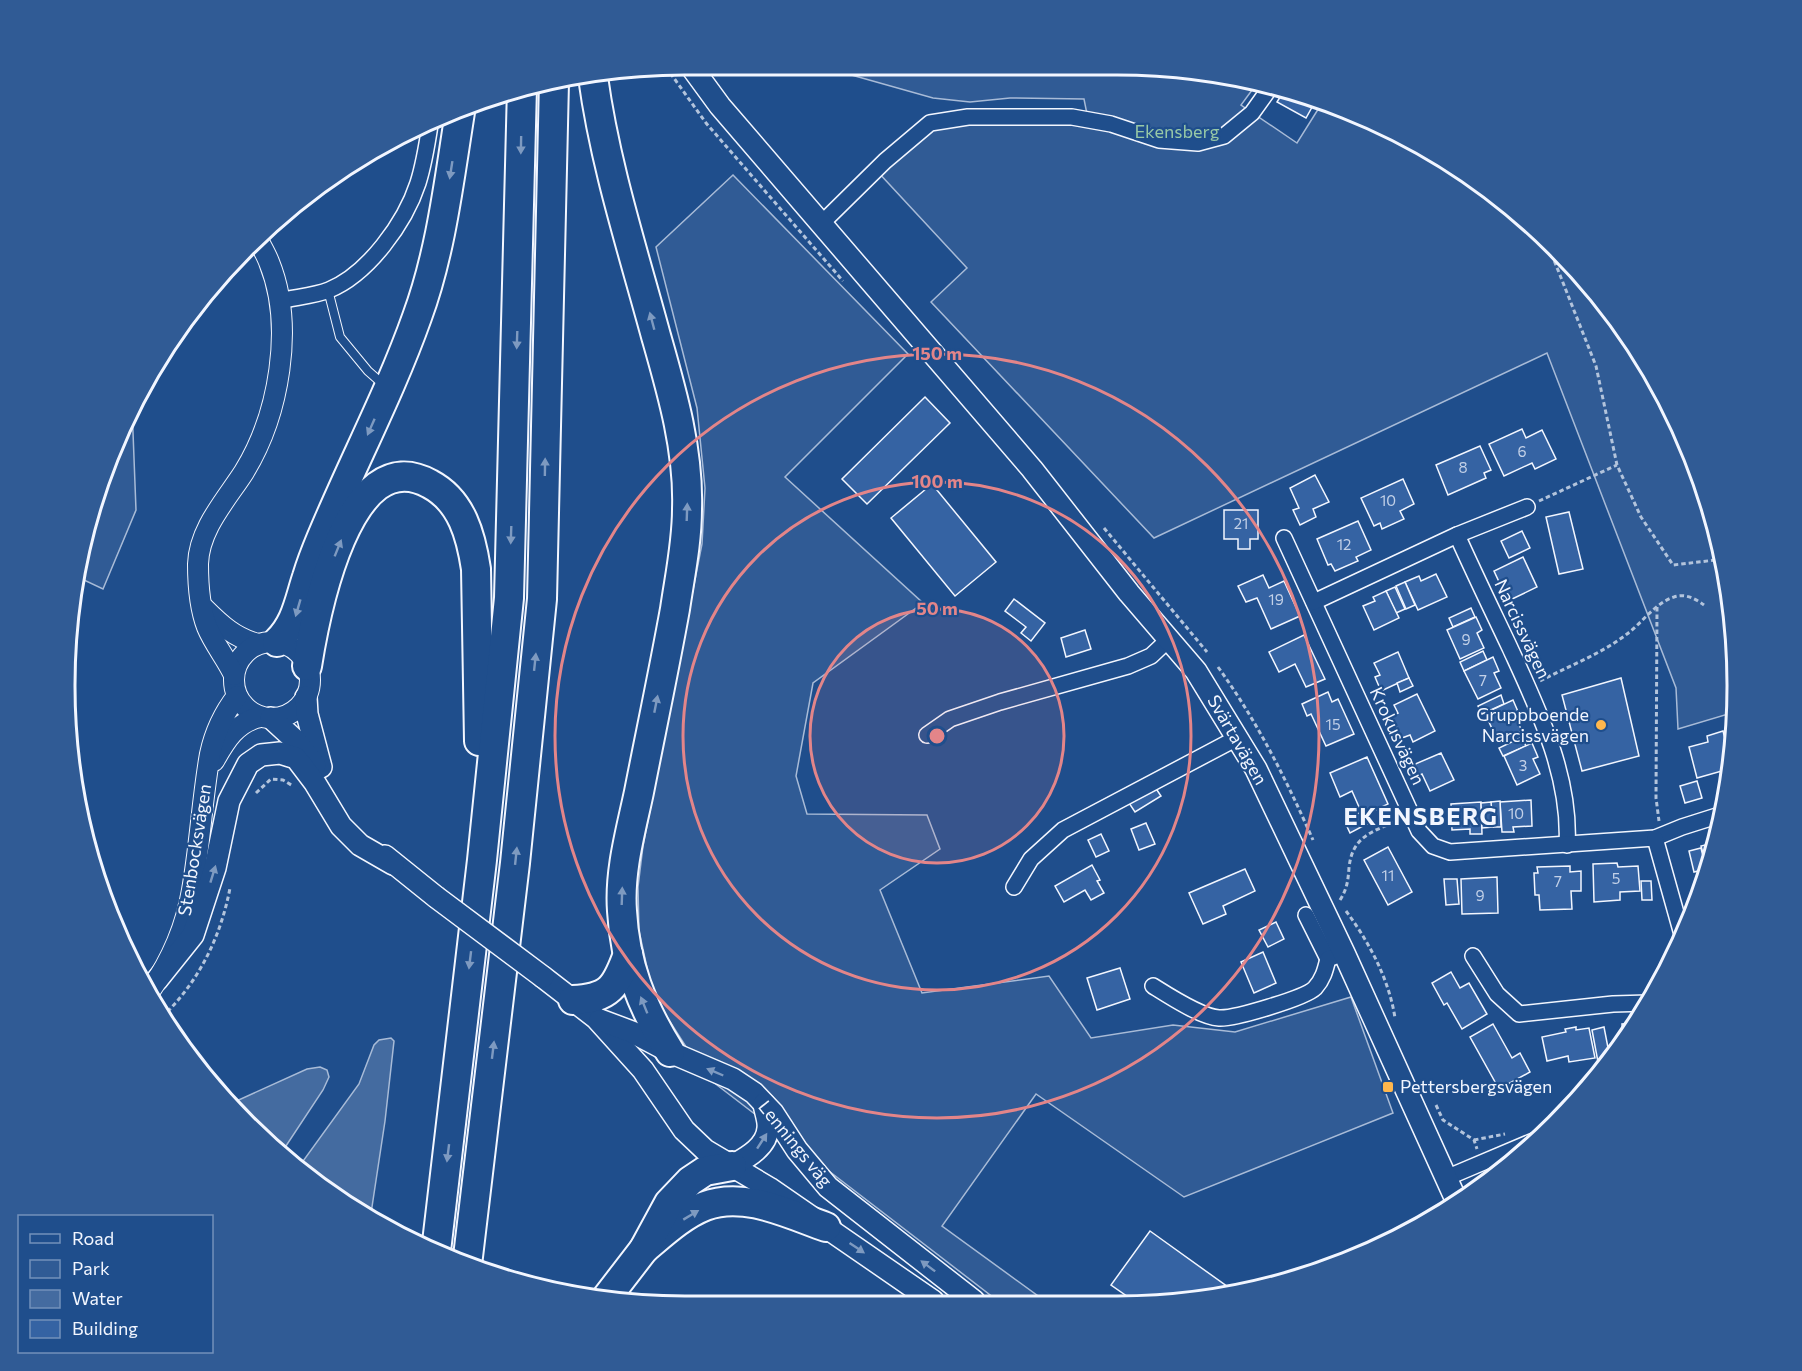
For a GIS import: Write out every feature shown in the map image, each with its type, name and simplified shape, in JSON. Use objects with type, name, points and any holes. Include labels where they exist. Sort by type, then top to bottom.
[{"type":"highway","points":[[594,82],[604,139],[677,414],[685,464],[688,507],[685,549],[671,633],[622,880],[622,910],[628,954],[636,983],[649,1017],[670,1052]]},
{"type":"highway","points":[[468,1256],[515,863],[542,599],[554,90]]},
{"type":"highway","points":[[437,1243],[482,860],[509,598],[522,98]]},
{"type":"highway","points":[[267,643],[286,633],[294,619],[307,575],[322,537],[388,389],[418,315],[433,264],[444,214],[459,118]]},
{"type":"highway","points":[[308,666],[315,622],[323,592],[333,561],[358,505],[366,494],[389,479],[415,478],[437,488],[455,505],[462,517],[471,541],[474,559],[482,860]]},
{"type":"highway","points":[[573,1000],[594,999],[606,992],[616,982],[628,954]]},
{"type":"highway","points":[[611,1292],[644,1249],[669,1203],[690,1181],[705,1171],[732,1166]]},
{"type":"highway","points":[[644,1249],[673,1225],[705,1206],[736,1200],[773,1208],[826,1227]]},
{"type":"main road","name":"Svärtavägen","points":[[698,75],[720,105],[1032,469],[1129,592],[1196,671],[1256,769],[1336,956],[1454,1194]]},
{"type":"main road","points":[[306,697],[311,733],[325,779]]},
{"type":"main road","points":[[266,717],[295,740],[365,837],[393,864],[596,1018]]},
{"type":"main road","points":[[154,986],[193,935],[215,868],[229,801],[248,764],[261,755],[280,753],[296,758],[315,783],[341,826],[360,845],[393,864]]},
{"type":"main road","name":"Lennings väg","points":[[596,1018],[633,1032],[670,1052],[733,1079],[754,1093],[787,1132],[797,1150],[828,1187],[969,1296]]},
{"type":"main road","name":"Lennings väg","points":[[596,1018],[643,1070],[684,1130],[705,1150],[826,1227],[926,1296]]},
{"type":"main road","points":[[732,1166],[749,1156],[763,1142],[768,1129],[764,1103]]},
{"type":"street","points":[[821,224],[885,161],[930,123],[968,117],[1072,117],[1111,124],[1159,140],[1198,142],[1224,136],[1252,113],[1266,94]]},
{"type":"street","points":[[279,301],[328,291],[352,276],[370,260],[405,212],[418,184],[429,132]]},
{"type":"street","points":[[202,606],[229,632],[243,640],[295,650],[308,666],[310,676],[306,697],[292,713],[282,717],[266,717],[243,705],[237,696],[234,675],[206,625],[202,606],[199,586],[198,563],[202,541],[209,524],[259,445],[275,394],[280,368],[279,301],[270,263],[262,247]]},
{"type":"street","points":[[1314,602],[1457,535],[1527,507]]},
{"type":"street","name":"Narcissvägen","points":[[1457,535],[1541,717],[1560,776],[1568,824],[1567,845]]},
{"type":"street","name":"Krokusvägen","points":[[1284,538],[1419,831],[1433,846],[1450,852],[1658,837],[1682,826],[1712,817]]},
{"type":"street","points":[[927,735],[950,719],[970,712],[1128,666],[1151,656],[1169,639]]},
{"type":"street","points":[[234,675],[242,656],[267,643]]},
{"type":"street","name":"Stenbocksvägen","points":[[154,986],[183,927],[192,891],[206,773],[214,735],[224,714],[237,696]]},
{"type":"street","name":"Stenbocksvägen","points":[[206,773],[228,738],[248,719],[266,717]]},
{"type":"street","points":[[1014,887],[1031,859],[1063,830],[1237,738]]},
{"type":"street","points":[[1658,837],[1679,923]]},
{"type":"street","points":[[1153,986],[1194,1010],[1219,1018],[1287,1002],[1313,990],[1336,956],[1306,915]]},
{"type":"street","points":[[1473,956],[1497,994],[1519,1014],[1637,1003]]},
{"type":"street","points":[[1446,1178],[1511,1151]]},
{"type":"lane","points":[[328,291],[340,336],[368,371],[388,389]]},
{"type":"path","points":[[1554,261],[1596,366],[1617,465],[1641,517],[1673,565],[1714,560]]},
{"type":"path","points":[[1527,507],[1617,465]]},
{"type":"path","points":[[1528,687],[1607,647],[1627,634],[1657,607],[1676,596],[1695,598],[1704,605]]},
{"type":"path","points":[[1657,607],[1656,798],[1658,837]]},
{"type":"path","points":[[252,796],[271,779],[284,780],[302,791]]},
{"type":"path","points":[[1340,902],[1347,890],[1350,855],[1357,843],[1372,832],[1399,820],[1414,818]]},
{"type":"path","points":[[168,1009],[193,980],[212,950],[231,884]]},
{"type":"path","points":[[1362,934],[1391,995],[1397,1027]]},
{"type":"path","points":[[1435,1104],[1443,1120],[1474,1140],[1483,1163]]},
{"type":"green space","name":"Ekensberg","points":[[851,75],[1156,76],[1236,87],[1252,91],[1241,105],[1297,143],[1318,109],[1387,138],[1456,178],[1488,201],[1548,254],[1601,314],[1624,346],[1664,415],[1695,489],[1715,566],[1726,646],[1726,715],[1678,729],[1676,688],[1547,353],[1154,538],[931,302],[967,268],[877,171],[930,123],[1088,119],[1084,99],[1010,98],[970,102],[933,98]]},
{"type":"green space","points":[[733,175],[908,354],[785,477],[923,603],[813,683],[796,776],[807,814],[927,815],[940,849],[880,890],[922,993],[1049,976],[1091,1038],[1173,1025],[1235,1032],[1351,997],[1393,1113],[1184,1197],[1036,1094],[942,1226],[1038,1296],[991,1296],[704,1075],[653,995],[639,931],[638,887],[643,846],[702,544],[705,488],[697,408],[656,247]]},
{"type":"green space","points":[[133,426],[136,510],[103,589],[85,580],[87,566],[107,489]]},
{"type":"water","points":[[391,1038],[394,1041],[372,1209],[303,1161],[359,1084],[374,1045],[379,1040]]},
{"type":"water","points":[[320,1067],[327,1070],[329,1077],[286,1146],[238,1100],[307,1069]]},
{"type":"building","points":[[1280,97],[1312,107],[1306,118],[1277,102]]},
{"type":"building","points":[[925,397],[950,423],[867,504],[842,479]]},
{"type":"building","points":[[1522,429],[1526,438],[1542,430],[1556,459],[1535,469],[1532,463],[1504,476],[1489,444]]},
{"type":"building","points":[[1480,446],[1491,470],[1484,473],[1486,478],[1448,495],[1436,465]]},
{"type":"building","points":[[1315,475],[1329,502],[1313,509],[1316,517],[1300,525],[1293,510],[1299,508],[1290,488]]},
{"type":"building","points":[[1403,479],[1414,504],[1400,511],[1404,519],[1382,529],[1380,523],[1374,526],[1361,498]]},
{"type":"building","points":[[932,484],[996,562],[955,596],[891,518]]},
{"type":"building","points":[[1224,510],[1258,510],[1258,539],[1250,539],[1250,549],[1238,549],[1238,539],[1224,539]]},
{"type":"building","points":[[1569,512],[1583,569],[1559,574],[1546,517]]},
{"type":"building","points":[[1358,521],[1371,550],[1356,557],[1358,561],[1335,571],[1331,564],[1328,565],[1317,539]]},
{"type":"building","points":[[1522,531],[1530,548],[1509,558],[1501,541]]},
{"type":"building","points":[[1523,557],[1537,587],[1508,601],[1494,571]]},
{"type":"building","points":[[1436,574],[1447,597],[1418,610],[1405,582],[1419,576],[1421,581]]},
{"type":"building","points":[[1263,575],[1269,588],[1284,581],[1300,616],[1271,629],[1257,598],[1246,602],[1238,586]]},
{"type":"building","points":[[1405,582],[1415,605],[1406,609],[1396,586]]},
{"type":"building","points":[[1395,587],[1405,609],[1396,613],[1386,591]]},
{"type":"building","points":[[1386,591],[1399,618],[1374,630],[1363,606],[1375,601],[1373,597]]},
{"type":"building","points":[[1014,599],[1045,623],[1031,641],[1021,633],[1026,627],[1005,611]]},
{"type":"building","points":[[1471,608],[1475,617],[1453,627],[1449,618]]},
{"type":"building","points":[[1476,617],[1482,630],[1477,633],[1484,648],[1460,659],[1447,630]]},
{"type":"building","points":[[1085,630],[1091,649],[1066,657],[1061,638]]},
{"type":"building","points":[[1304,635],[1325,679],[1306,687],[1295,664],[1279,672],[1269,652]]},
{"type":"building","points":[[1483,651],[1487,660],[1464,671],[1460,662]]},
{"type":"building","points":[[1398,652],[1409,678],[1381,691],[1375,677],[1380,675],[1374,663]]},
{"type":"building","points":[[1493,657],[1499,671],[1494,673],[1501,688],[1478,699],[1464,671]]},
{"type":"building","points":[[1409,678],[1413,686],[1400,692],[1397,683]]},
{"type":"building","name":"Gruppboende Narcissvägen","points":[[1621,678],[1639,756],[1582,771],[1562,695]]},
{"type":"building","points":[[1328,692],[1332,702],[1338,699],[1354,734],[1326,746],[1311,714],[1307,716],[1302,704]]},
{"type":"building","points":[[1417,694],[1435,731],[1413,742],[1410,735],[1402,738],[1391,716],[1398,713],[1394,705]]},
{"type":"building","points":[[1501,695],[1504,704],[1482,714],[1478,706]]},
{"type":"building","points":[[1513,700],[1519,714],[1515,716],[1522,731],[1498,742],[1485,713]]},
{"type":"building","points":[[1723,731],[1725,738],[1721,771],[1697,778],[1689,747],[1708,742],[1707,736]]},
{"type":"building","points":[[1522,737],[1526,746],[1503,756],[1499,748]]},
{"type":"building","points":[[1532,743],[1538,757],[1533,759],[1540,774],[1517,785],[1504,756]]},
{"type":"building","points":[[1441,753],[1454,780],[1430,791],[1422,774],[1418,776],[1413,765]]},
{"type":"building","points":[[1367,757],[1388,804],[1363,816],[1352,791],[1340,797],[1330,773]]},
{"type":"building","points":[[1697,781],[1702,798],[1685,803],[1680,786]]},
{"type":"building","points":[[1155,787],[1161,796],[1135,812],[1129,803]]},
{"type":"building","points":[[1531,800],[1532,826],[1513,827],[1514,832],[1502,832],[1500,802]]},
{"type":"building","points":[[1500,801],[1501,827],[1493,827],[1491,802]]},
{"type":"building","points":[[1481,802],[1482,834],[1470,834],[1470,829],[1452,830],[1451,804]]},
{"type":"building","points":[[1491,802],[1493,827],[1482,828],[1481,803]]},
{"type":"building","points":[[1361,812],[1367,824],[1350,833],[1344,820]]},
{"type":"building","points":[[1146,823],[1155,844],[1139,850],[1131,829]]},
{"type":"building","points":[[1101,834],[1109,851],[1096,857],[1088,840]]},
{"type":"building","points":[[1388,847],[1412,892],[1388,905],[1364,860]]},
{"type":"building","points":[[1701,848],[1703,855],[1698,871],[1694,872],[1689,851]]},
{"type":"building","points":[[1617,863],[1618,867],[1638,866],[1640,891],[1620,892],[1620,900],[1594,902],[1593,864]]},
{"type":"building","points":[[1092,865],[1104,893],[1091,900],[1085,890],[1064,902],[1055,886]]},
{"type":"building","points":[[1570,866],[1570,872],[1581,871],[1581,891],[1571,891],[1572,909],[1540,910],[1539,895],[1535,895],[1534,873],[1538,873],[1537,867]]},
{"type":"building","points":[[1245,869],[1255,891],[1223,906],[1226,914],[1203,924],[1189,893]]},
{"type":"building","points":[[1497,877],[1498,913],[1462,914],[1461,879]]},
{"type":"building","points":[[1444,879],[1457,879],[1459,904],[1446,905]]},
{"type":"building","points":[[1641,881],[1651,881],[1652,900],[1642,900]]},
{"type":"building","points":[[1276,922],[1284,939],[1268,947],[1259,930]]},
{"type":"building","points":[[1263,952],[1276,983],[1254,993],[1241,962]]},
{"type":"building","points":[[1120,968],[1130,999],[1097,1010],[1087,978]]},
{"type":"building","points":[[1451,972],[1460,988],[1469,983],[1487,1014],[1462,1029],[1447,1003],[1444,1005],[1432,983]]},
{"type":"building","points":[[1493,1024],[1512,1058],[1520,1053],[1530,1072],[1499,1089],[1470,1037]]},
{"type":"building","points":[[1576,1027],[1576,1030],[1589,1028],[1595,1058],[1569,1062],[1568,1056],[1547,1061],[1542,1037],[1566,1032],[1565,1029]]},
{"type":"building","points":[[1604,1027],[1608,1047],[1598,1061],[1592,1030]]},
{"type":"building","points":[[1150,1231],[1226,1286],[1196,1291],[1126,1296],[1111,1285]]},
{"type":"place","name":"Gruppboende Narcissvägen","points":[[1601,725]]},
{"type":"place","name":"Pettersbergsvägen","points":[[1388,1087]]},
{"type":"district","name":"EKENSBERG","points":[[1421,817]]}]
